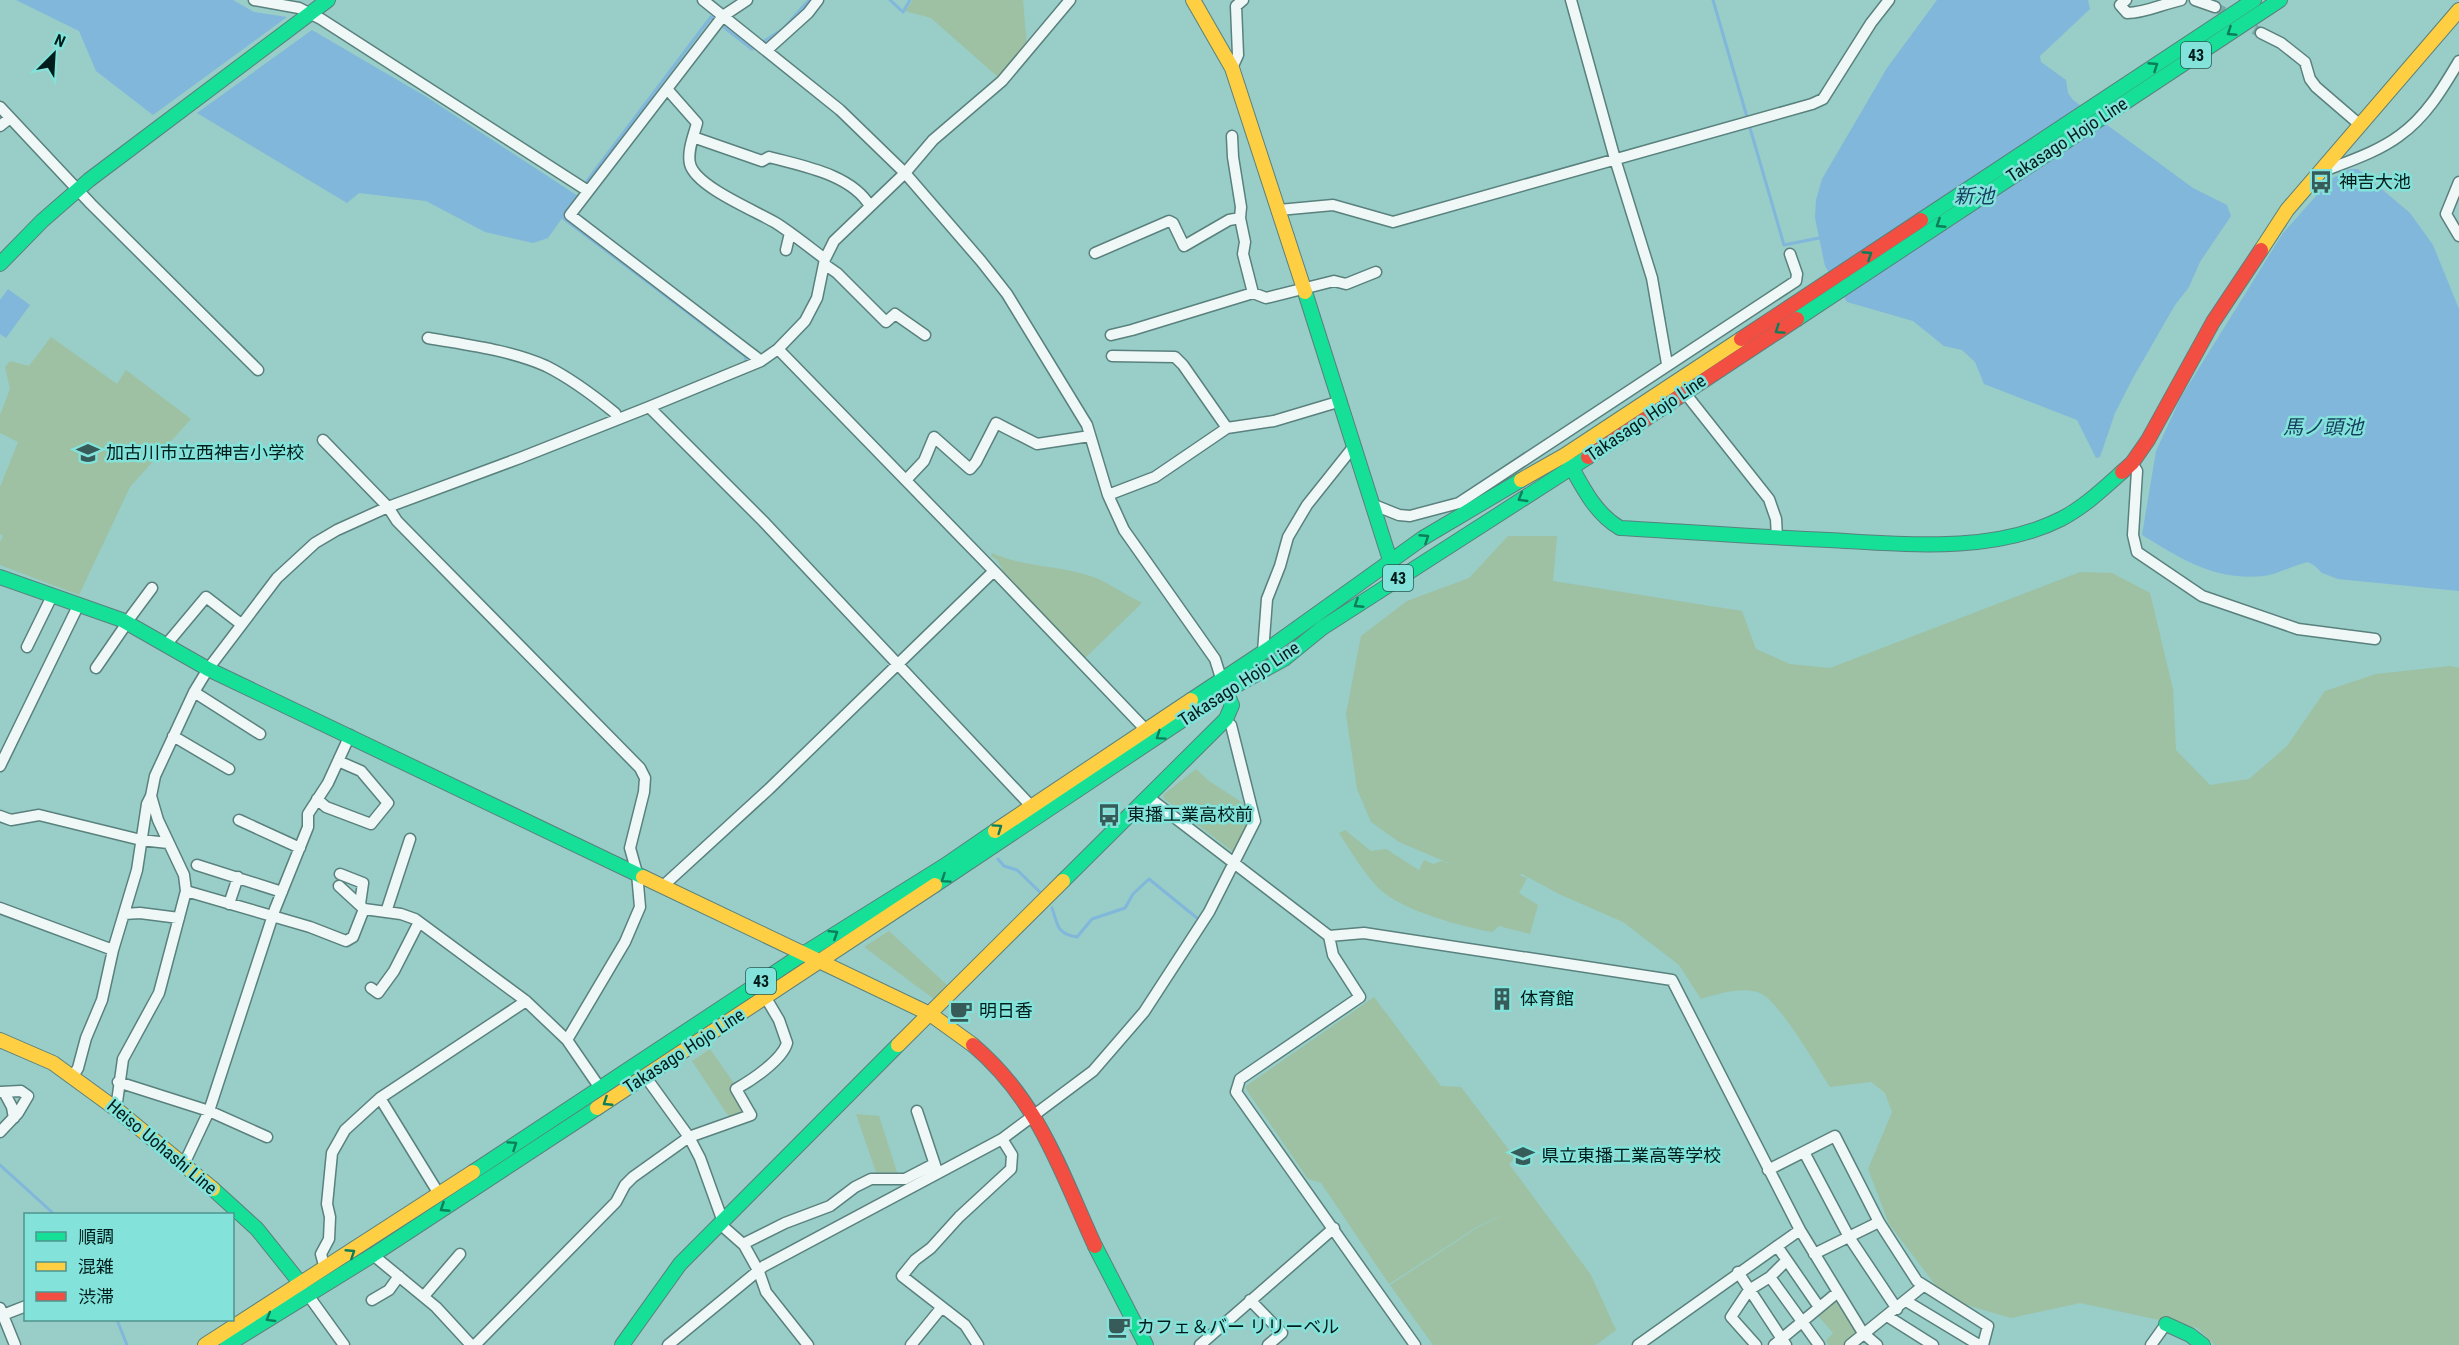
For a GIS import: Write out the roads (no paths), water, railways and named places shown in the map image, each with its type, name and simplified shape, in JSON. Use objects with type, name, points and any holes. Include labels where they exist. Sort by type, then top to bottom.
[{"type":"main road","points":[[0,264],[42,220],[79,189],[328,0]]},
{"type":"main road","points":[[1193,0],[1209,24],[1232,68],[1341,401],[1396,579]]},
{"type":"main road","name":"Takasago Hojo Line","points":[[2109,104],[2254,0]]},
{"type":"main road","name":"Takasago Hojo Line","points":[[304,1289],[326,1269],[803,954],[944,866],[1147,730],[1223,685],[1284,659],[1322,628],[1824,292],[2109,104],[2280,0]]},
{"type":"main road","points":[[1569,461],[1602,514],[1610,523],[1620,528],[1925,545],[1957,544],[2014,536],[2061,519],[2087,503],[2132,463],[2148,440],[2213,322],[2287,210],[2459,10]]},
{"type":"main road","name":"Takasago Hojo Line","points":[[205,1345],[229,1336],[304,1289],[373,1255],[820,962],[1223,685],[1263,652],[1390,560],[1472,507],[1569,461],[1685,393],[1824,292]]},
{"type":"main road","points":[[0,577],[78,606],[106,613],[208,669],[930,1014],[979,1049],[1034,1115],[1095,1246],[1146,1345]]},
{"type":"main road","points":[[622,1345],[680,1264],[721,1221],[1229,715],[1232,705],[1223,685]]},
{"type":"main road","name":"Heiso Uohashi Line","points":[[0,1040],[54,1064],[116,1108],[184,1164],[231,1213]]},
{"type":"main road","name":"Heiso Uohashi Line","points":[[238,1220],[268,1241],[304,1289]]},
{"type":"main road","points":[[2166,1324],[2190,1335],[2203,1345]]},
{"type":"street","points":[[254,0],[299,8],[312,14],[584,188]]},
{"type":"street","points":[[702,0],[834,105],[904,173],[1007,294],[1087,425],[1108,495],[1125,530],[1215,659],[1223,685]]},
{"type":"street","points":[[747,0],[723,16],[584,188],[570,215],[761,361]]},
{"type":"street","points":[[762,46],[808,13],[818,0]]},
{"type":"street","points":[[72,1076],[78,1068],[86,1038],[102,1000],[113,950],[137,870],[155,776],[194,692],[208,669],[277,578],[315,543],[388,507],[649,407],[761,361],[778,349],[805,321],[817,298],[824,261],[834,241],[904,173],[933,140],[1002,81],[1070,0]]},
{"type":"street","points":[[1232,68],[1238,55],[1236,6],[1243,0]]},
{"type":"street","points":[[1571,0],[1615,159],[1652,278],[1667,364]]},
{"type":"street","points":[[1278,210],[1334,206],[1393,222],[1823,99],[1856,45],[1888,0]]},
{"type":"street","points":[[2126,0],[2120,5],[2127,13],[2142,13],[2161,4],[2181,0]]},
{"type":"street","points":[[2195,0],[2215,8]]},
{"type":"street","points":[[2261,33],[2281,43],[2304,62],[2310,80],[2316,87],[2359,124]]},
{"type":"street","points":[[2316,174],[2381,147],[2399,136],[2431,105],[2459,60]]},
{"type":"street","points":[[667,88],[697,123],[690,163],[698,176],[711,187],[790,233],[837,273],[886,322],[895,314],[925,335]]},
{"type":"street","points":[[0,107],[258,370]]},
{"type":"street","points":[[0,126],[10,118]]},
{"type":"street","points":[[693,136],[762,161],[769,157],[817,169],[860,191],[870,206]]},
{"type":"street","points":[[1232,136],[1241,207],[1239,218],[1245,242],[1243,254],[1253,293]]},
{"type":"street","points":[[2440,227],[2459,182]]},
{"type":"street","points":[[2446,214],[2459,236]]},
{"type":"street","points":[[1095,253],[1169,221],[1173,223],[1184,246],[1198,240],[1229,220],[1239,218]]},
{"type":"street","points":[[786,250],[790,233]]},
{"type":"street","points":[[1374,505],[1399,515],[1410,516],[1459,503],[1796,281],[1797,274],[1790,254]]},
{"type":"street","points":[[1111,335],[1253,293],[1266,298],[1334,281],[1346,284],[1376,272]]},
{"type":"street","points":[[428,338],[523,358],[545,366],[581,386],[615,413],[618,418]]},
{"type":"street","points":[[778,349],[1147,730]]},
{"type":"street","points":[[1112,356],[1175,357],[1227,428]]},
{"type":"street","points":[[1685,393],[1768,499],[1776,519],[1777,538]]},
{"type":"street","points":[[1108,495],[1155,477],[1227,428],[1274,421],[1341,401]]},
{"type":"street","points":[[649,407],[763,521],[1031,806]]},
{"type":"street","points":[[906,480],[924,461],[934,437],[970,469],[996,423],[1037,444],[1090,436]]},
{"type":"street","points":[[323,440],[388,507],[397,521],[640,768],[645,778],[644,792],[630,848],[638,873],[640,907],[625,942],[567,1040]]},
{"type":"street","points":[[1263,652],[1267,599],[1288,537],[1307,505],[1354,446]]},
{"type":"street","points":[[2132,463],[2137,471],[2133,535],[2138,552],[2143,556],[2202,596],[2298,629],[2375,639]]},
{"type":"street","points":[[663,886],[769,789],[994,571]]},
{"type":"street","points":[[96,668],[152,588]]},
{"type":"street","points":[[27,647],[52,596]]},
{"type":"street","points":[[165,646],[206,597],[241,624]]},
{"type":"street","points":[[0,766],[78,606]]},
{"type":"street","points":[[194,692],[260,734]]},
{"type":"street","points":[[668,1345],[764,1266],[937,1169],[1002,1138],[1093,1071],[1144,1012],[1209,912],[1255,821],[1231,725]]},
{"type":"street","points":[[184,1164],[209,1111],[282,892],[308,827],[308,814],[350,735]]},
{"type":"street","points":[[173,736],[229,768]]},
{"type":"street","points":[[317,799],[326,807],[371,824],[388,803],[361,771],[338,760]]},
{"type":"street","points":[[116,1108],[123,1059],[159,993],[186,891],[184,875],[168,843],[151,796]]},
{"type":"street","points":[[1148,797],[1329,936],[1333,955],[1360,997],[1240,1079],[1236,1092],[1415,1345]]},
{"type":"street","points":[[0,816],[11,820],[39,815],[141,840],[168,843]]},
{"type":"street","points":[[239,820],[300,848]]},
{"type":"street","points":[[386,912],[410,839]]},
{"type":"street","points":[[197,865],[282,892]]},
{"type":"street","points":[[186,891],[346,941],[353,937],[362,907],[363,883],[340,874]]},
{"type":"street","points":[[228,904],[238,877]]},
{"type":"street","points":[[339,886],[362,907],[401,914],[419,922],[526,1001],[567,1040],[600,1088]]},
{"type":"street","points":[[0,908],[113,950]]},
{"type":"street","points":[[124,914],[140,913],[179,918]]},
{"type":"street","points":[[371,988],[378,993],[394,971],[419,922]]},
{"type":"street","points":[[1329,936],[1364,933],[1672,980],[1800,1230],[1863,1333],[1877,1345]]},
{"type":"street","points":[[373,1255],[424,1296],[473,1345],[616,1202],[624,1185],[689,1137],[751,1115],[736,1089],[756,1076],[782,1053],[787,1043],[779,1020],[766,998]]},
{"type":"street","points":[[326,1269],[321,1254],[329,1239],[330,1217],[327,1204],[332,1153],[345,1130],[380,1098],[526,1001]]},
{"type":"street","points":[[645,1076],[689,1137],[700,1158],[721,1221],[743,1244],[759,1272],[766,1292],[808,1345]]},
{"type":"street","points":[[118,1082],[209,1111],[267,1137]]},
{"type":"street","points":[[0,1132],[14,1118],[28,1096],[21,1091],[2,1092]]},
{"type":"street","points":[[2,1092],[12,1107],[14,1118]]},
{"type":"street","points":[[380,1098],[440,1194]]},
{"type":"street","points":[[917,1111],[937,1169]]},
{"type":"street","points":[[1768,1170],[1835,1136],[1879,1222],[1917,1281],[1988,1326],[1981,1345],[1902,1305],[1849,1236],[1804,1152]]},
{"type":"street","points":[[978,1345],[965,1325],[902,1276],[915,1260],[931,1248],[959,1217],[1011,1169],[1012,1155],[1002,1138]]},
{"type":"street","points":[[743,1244],[785,1223],[830,1206],[855,1187],[871,1179],[905,1179],[937,1169]]},
{"type":"street","points":[[1814,1254],[1879,1222]]},
{"type":"street","points":[[1200,1345],[1334,1228]]},
{"type":"street","points":[[1638,1345],[1800,1230]]},
{"type":"street","points":[[1777,1246],[1819,1307]]},
{"type":"street","points":[[424,1296],[460,1254]]},
{"type":"street","points":[[1756,1345],[1731,1317],[1749,1290],[1770,1277],[1786,1261]]},
{"type":"street","points":[[1738,1272],[1781,1343],[1838,1292]]},
{"type":"street","points":[[372,1300],[389,1290],[399,1276]]},
{"type":"street","points":[[1770,1277],[1819,1345]]},
{"type":"street","points":[[1850,1345],[1923,1286]]},
{"type":"street","points":[[304,1289],[344,1345]]},
{"type":"street","points":[[1250,1300],[1281,1333],[1268,1345]]},
{"type":"street","points":[[15,1345],[1,1313],[24,1307]]},
{"type":"street","points":[[912,1345],[942,1307]]},
{"type":"street","points":[[1887,1316],[1933,1345]]},
{"type":"street","points":[[2151,1345],[2166,1324]]},
{"type":"water","points":[[16,0],[233,0],[254,12],[287,17],[153,115],[96,71],[79,31]]},
{"type":"water","name":"新池","points":[[1937,0],[2088,0],[2090,9],[2040,56],[2041,62],[2066,80],[2068,93],[2073,100],[2193,188],[2227,205],[2231,216],[2200,262],[2189,287],[2175,305],[2134,376],[2115,413],[2100,457],[2096,458],[2077,420],[1984,384],[1975,362],[1962,350],[1944,346],[1913,321],[1847,302],[1825,266],[1815,218],[1816,200],[1822,179],[1887,68]]},
{"type":"water","points":[[312,30],[425,96],[578,196],[548,238],[533,243],[485,232],[426,201],[359,193],[347,203],[197,113]]},
{"type":"water","name":"馬ノ頭池","points":[[2350,169],[2358,169],[2410,213],[2433,245],[2459,309],[2459,591],[2338,579],[2322,573],[2308,562],[2264,576],[2229,575],[2214,572],[2185,560],[2142,535],[2156,451],[2181,397],[2283,233],[2331,179]]},
{"type":"water","points":[[8,289],[30,305],[6,338],[0,334],[0,300]]},
{"type":"waterway","points":[[584,185],[711,17],[752,49],[783,29],[809,0]]},
{"type":"waterway","points":[[890,0],[903,12],[910,0]]},
{"type":"waterway","points":[[1713,0],[1747,117]]},
{"type":"waterway","points":[[1750,128],[1784,245],[1819,238]]},
{"type":"waterway","points":[[563,218],[745,356],[746,362]]},
{"type":"waterway","points":[[998,859],[1004,866],[1017,870],[1042,894]]},
{"type":"waterway","points":[[1052,908],[1061,931],[1077,937],[1092,919],[1125,908],[1133,894],[1149,879],[1197,918]]},
{"type":"waterway","points":[[0,1165],[53,1213]]},
{"type":"waterway","points":[[117,1321],[127,1345]]},
{"type":"tunnel","points":[[2215,7],[2261,33]]},
{"type":"place","name":"神吉大池","points":[[2321,182]]},
{"type":"place","name":"加古川市立西神吉小学校","points":[[88,453]]},
{"type":"place","name":"東播工業高校前","points":[[1109,815]]},
{"type":"place","name":"体育館","points":[[1502,999]]},
{"type":"place","name":"明日香","points":[[961,1011]]},
{"type":"place","name":"県立東播工業高等学校","points":[[1523,1156]]},
{"type":"place","name":"カフェ＆バー リリーベル","points":[[1119,1327]]}]
